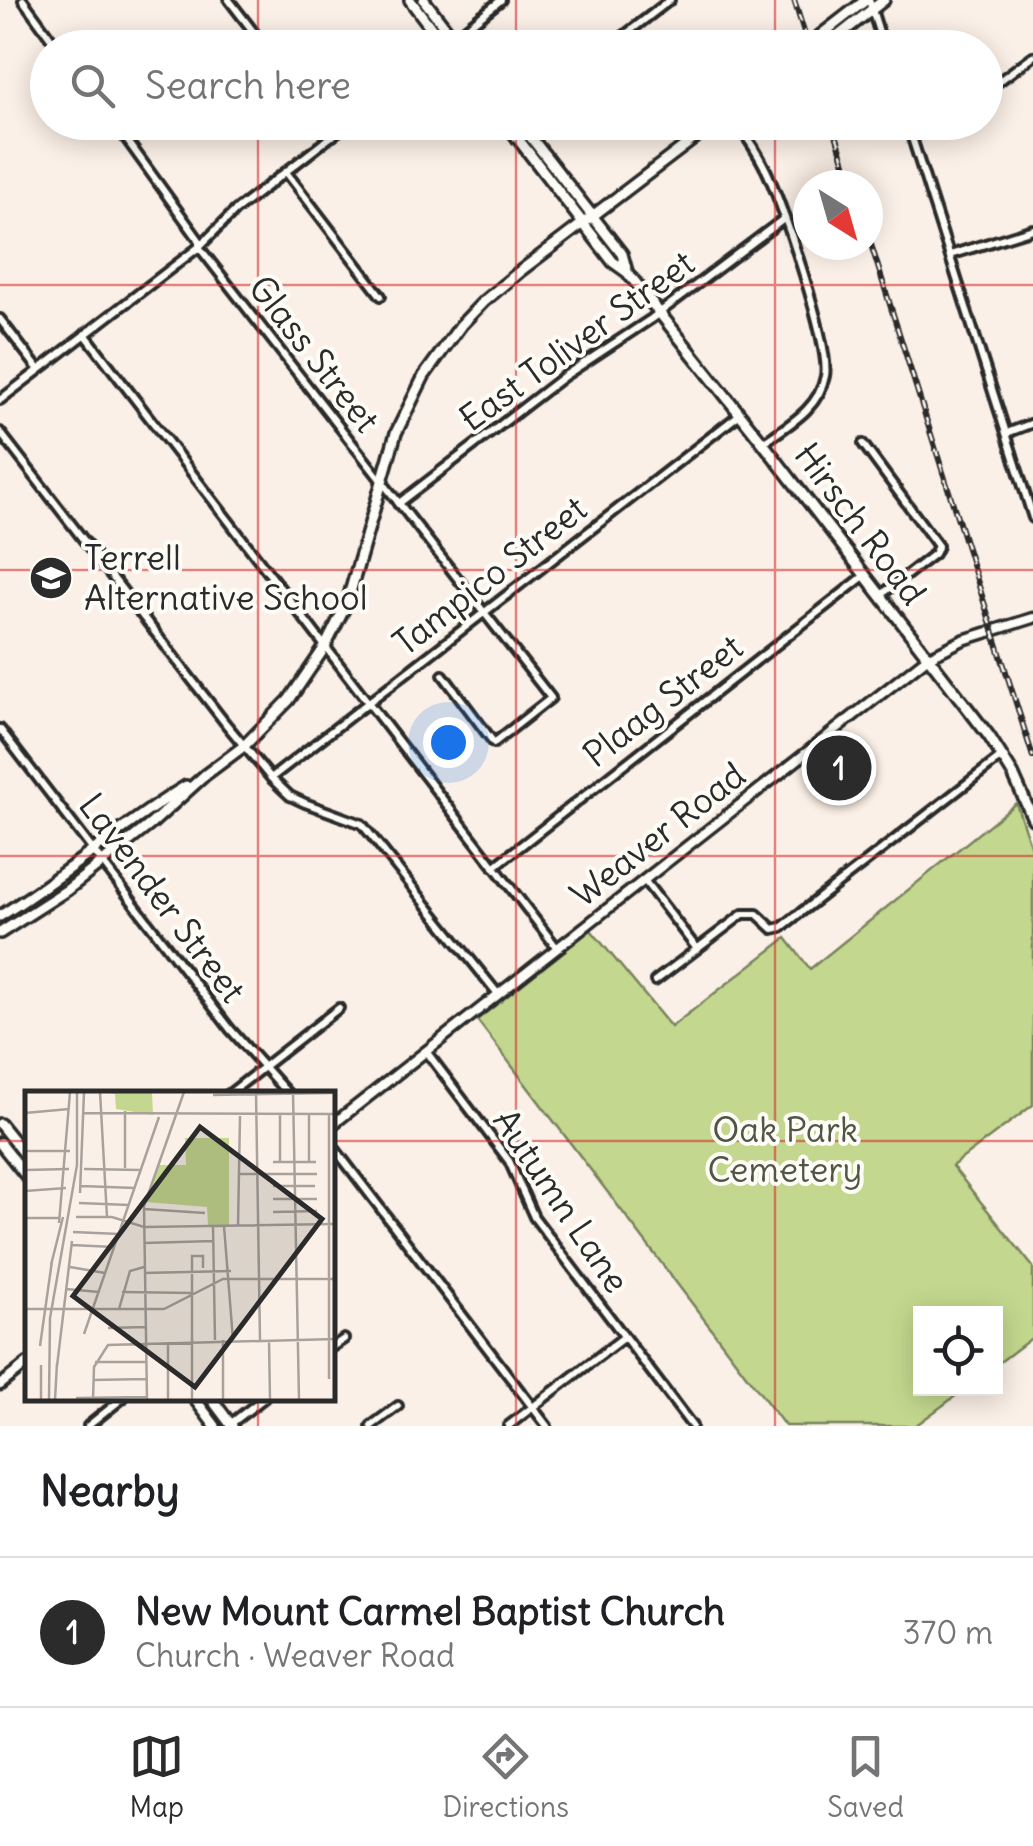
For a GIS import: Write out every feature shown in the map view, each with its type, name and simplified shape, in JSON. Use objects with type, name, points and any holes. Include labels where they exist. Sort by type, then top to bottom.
[{"type":"main road","points":[[410,0],[432,30]]},
{"type":"main road","points":[[424,0],[447,30]]},
{"type":"main road","points":[[830,30],[869,3],[884,0]]},
{"type":"main road","points":[[841,30],[869,3]]},
{"type":"main road","name":"Hirsch Road","points":[[521,140],[587,220],[622,254],[627,272],[763,442],[927,658],[1001,757],[1033,819]]},
{"type":"main road","name":"Hirsch Road","points":[[531,140],[587,220]]},
{"type":"main road","points":[[0,932],[104,862],[244,746],[289,700],[325,647],[347,602],[380,479],[396,433],[424,376],[484,301],[692,140]]},
{"type":"main road","points":[[0,916],[142,812],[205,775]]},
{"type":"main road","points":[[0,1124],[25,1155]]},
{"type":"main road","points":[[0,1143],[25,1174]]},
{"type":"main road","points":[[196,1401],[215,1426]]},
{"type":"main road","points":[[212,1401],[230,1425]]},
{"type":"street","points":[[23,0],[45,30]]},
{"type":"street","points":[[229,0],[252,30]]},
{"type":"street","points":[[463,30],[501,0]]},
{"type":"street","points":[[631,30],[670,0]]},
{"type":"street","points":[[869,3],[878,30]]},
{"type":"street","points":[[1003,78],[1033,56]]},
{"type":"street","name":"Glass Street","points":[[127,140],[198,240],[199,247],[551,698],[494,743],[443,674]]},
{"type":"street","points":[[0,400],[199,247],[234,211],[329,140]]},
{"type":"street","points":[[748,140],[765,167],[785,218],[825,350],[826,376],[808,408],[763,442]]},
{"type":"street","points":[[913,140],[1033,518]]},
{"type":"street","points":[[286,172],[382,296]]},
{"type":"street","name":"East Toliver Street","points":[[398,504],[563,377],[659,314],[785,218]]},
{"type":"street","points":[[950,255],[1033,229]]},
{"type":"street","points":[[0,318],[39,370]]},
{"type":"street","points":[[85,334],[557,948]]},
{"type":"street","name":"Tampico Street","points":[[271,778],[740,414]]},
{"type":"street","points":[[1007,433],[1033,423]]},
{"type":"street","points":[[0,432],[271,778],[305,804],[362,824],[498,994]]},
{"type":"street","points":[[863,444],[938,546],[934,554],[880,596]]},
{"type":"street","name":"Plaag Street","points":[[494,866],[864,576]]},
{"type":"street","name":"Weaver Road","points":[[335,1122],[927,658],[963,640],[1033,618]]},
{"type":"street","name":"Lavender Street","points":[[0,728],[230,1029],[285,1091]]},
{"type":"street","points":[[655,982],[748,912],[757,914],[773,929],[782,927],[1001,757]]},
{"type":"street","points":[[644,880],[697,949]]},
{"type":"street","points":[[233,1091],[340,1008]]},
{"type":"street","name":"Autumn Lane","points":[[426,1050],[509,1161],[534,1217],[692,1426]]},
{"type":"street","points":[[335,1149],[546,1426]]},
{"type":"street","points":[[508,1426],[624,1337]]},
{"type":"street","points":[[335,1346],[344,1339]]},
{"type":"street","points":[[0,1385],[25,1365]]},
{"type":"street","points":[[88,1426],[119,1401]]},
{"type":"street","points":[[230,1425],[260,1401]]},
{"type":"street","points":[[371,1426],[398,1406]]},
{"type":"green space","name":"Oak Park Cemetery","points":[[1016,803],[1033,854],[1033,1105],[952,1166],[1033,1267],[1033,1337],[1003,1360],[1003,1306],[913,1306],[913,1396],[956,1396],[915,1426],[785,1426],[477,1020],[591,930],[671,1027],[786,938],[810,969]]},
{"type":"railway","points":[[794,0],[803,30]]},
{"type":"railway","points":[[838,140],[847,170]]},
{"type":"railway","points":[[876,260],[1033,757]]},
{"type":"place","name":"Terrell Alternative School","points":[[51,578]]},
{"type":"place","name":"New Mount Carmel Baptist Church","points":[[839,768]]}]
